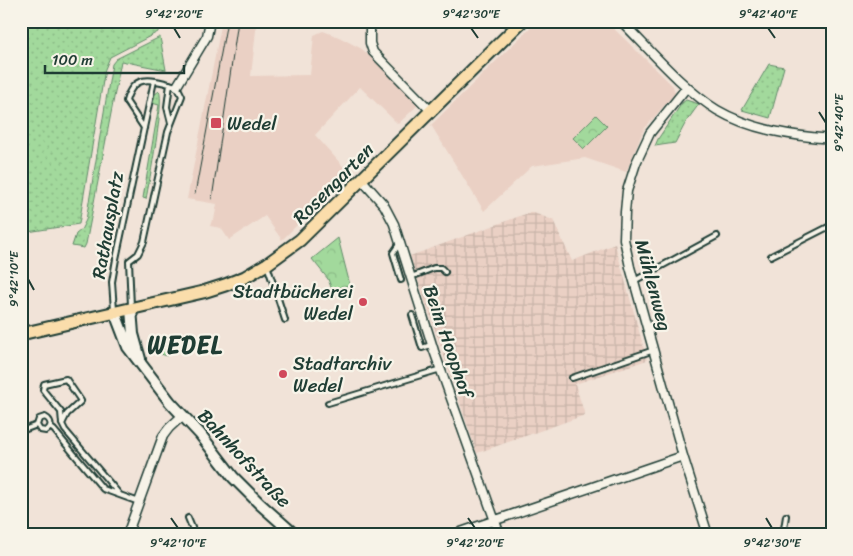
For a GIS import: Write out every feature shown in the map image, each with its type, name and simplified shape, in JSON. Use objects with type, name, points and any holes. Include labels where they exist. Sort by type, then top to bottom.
[{"type":"main road","name":"Rosengarten","points":[[21,334],[203,292],[245,277],[267,264],[300,240],[522,21]]},
{"type":"street","points":[[174,85],[207,36],[210,21]]},
{"type":"street","points":[[621,21],[687,87],[717,110],[742,122],[770,131],[832,139]]},
{"type":"street","points":[[371,22],[370,43],[373,52],[431,111]]},
{"type":"street","name":"Mühlenweg","points":[[687,87],[650,133],[636,163],[627,191],[624,239],[683,456],[708,535]]},
{"type":"street","name":"Beim Hoophof","points":[[362,179],[384,205],[394,224],[432,345],[500,535]]},
{"type":"street","name":"Rathausplatz","points":[[131,309],[136,348],[144,370]]},
{"type":"street","name":"Rathausplatz","points":[[115,312],[128,347],[144,370],[182,416]]},
{"type":"street","points":[[127,535],[163,436],[182,416]]},
{"type":"street","name":"Bahnhofstraße","points":[[182,416],[200,434],[233,477],[296,535]]},
{"type":"street","points":[[452,535],[683,456]]},
{"type":"lane","points":[[144,128],[126,101],[133,85],[142,80],[174,85]]},
{"type":"lane","name":"Rathausplatz","points":[[115,312],[112,282],[154,81]]},
{"type":"lane","name":"Rathausplatz","points":[[171,123],[167,107],[174,85]]},
{"type":"lane","name":"Rathausplatz","points":[[131,309],[129,261],[138,254],[144,242],[171,123],[182,96],[174,85]]},
{"type":"lane","points":[[771,256],[832,225]]},
{"type":"lane","points":[[634,281],[717,236]]},
{"type":"lane","points":[[400,243],[393,253],[401,280]]},
{"type":"lane","points":[[267,264],[285,320]]},
{"type":"lane","points":[[411,277],[434,268],[441,268],[444,272]]},
{"type":"lane","points":[[412,315],[422,348],[432,345]]},
{"type":"lane","points":[[572,378],[654,350]]},
{"type":"lane","points":[[328,403],[441,369]]},
{"type":"lane","points":[[62,424],[67,414],[82,401],[66,379],[44,384],[43,390],[61,412],[62,424],[120,495]]},
{"type":"lane","points":[[37,426],[39,420],[45,417],[50,421],[50,427],[103,489],[139,502]]},
{"type":"lane","points":[[37,426],[43,431],[49,430],[50,427]]},
{"type":"lane","points":[[21,431],[37,426]]},
{"type":"lane","points":[[783,535],[786,516]]},
{"type":"lane","points":[[188,518],[195,535]]},
{"type":"lane","name":"Bahnhofstraße","points":[[273,535],[282,524]]},
{"type":"shaded area","points":[[222,21],[257,21],[251,76],[310,75],[314,35],[323,31],[362,49],[419,104],[398,124],[360,87],[315,135],[349,173],[282,240],[265,216],[229,240],[221,228],[210,226],[212,220],[214,220],[217,204],[187,199]]},
{"type":"shaded area","points":[[537,21],[606,21],[673,86],[675,93],[644,129],[626,172],[585,158],[532,166],[484,211],[431,125]]},
{"type":"shaded area","points":[[531,212],[553,220],[572,261],[615,244],[647,360],[575,384],[585,415],[477,453],[410,256]]},
{"type":"green space","points":[[21,21],[159,21],[158,32],[110,57],[105,69],[79,224],[21,233]]},
{"type":"green space","points":[[160,37],[166,70],[121,61],[86,244],[84,248],[72,246],[76,234],[81,230],[86,220],[112,64],[116,59]]},
{"type":"green space","points":[[769,64],[784,67],[770,118],[742,110]]},
{"type":"green space","points":[[159,91],[160,109],[146,199],[143,198],[159,105],[152,103],[154,95]]},
{"type":"green space","points":[[686,100],[699,104],[686,122],[675,143],[655,146],[682,103]]},
{"type":"green space","points":[[596,115],[607,126],[584,149],[573,138]]},
{"type":"green space","points":[[338,238],[350,285],[332,290],[328,279],[312,259]]},
{"type":"green space","points":[[169,340],[173,349],[167,356],[158,353],[162,346]]},
{"type":"tram line","points":[[195,194],[227,21]]},
{"type":"tram line","points":[[212,199],[238,21]]},
{"type":"place","name":"Wedel","points":[[216,123]]},
{"type":"place","name":"Stadtbücherei Wedel","points":[[363,302]]},
{"type":"place","name":"Stadtarchiv Wedel","points":[[283,374]]},
{"type":"district","name":"WEDEL","points":[[185,345]]}]
